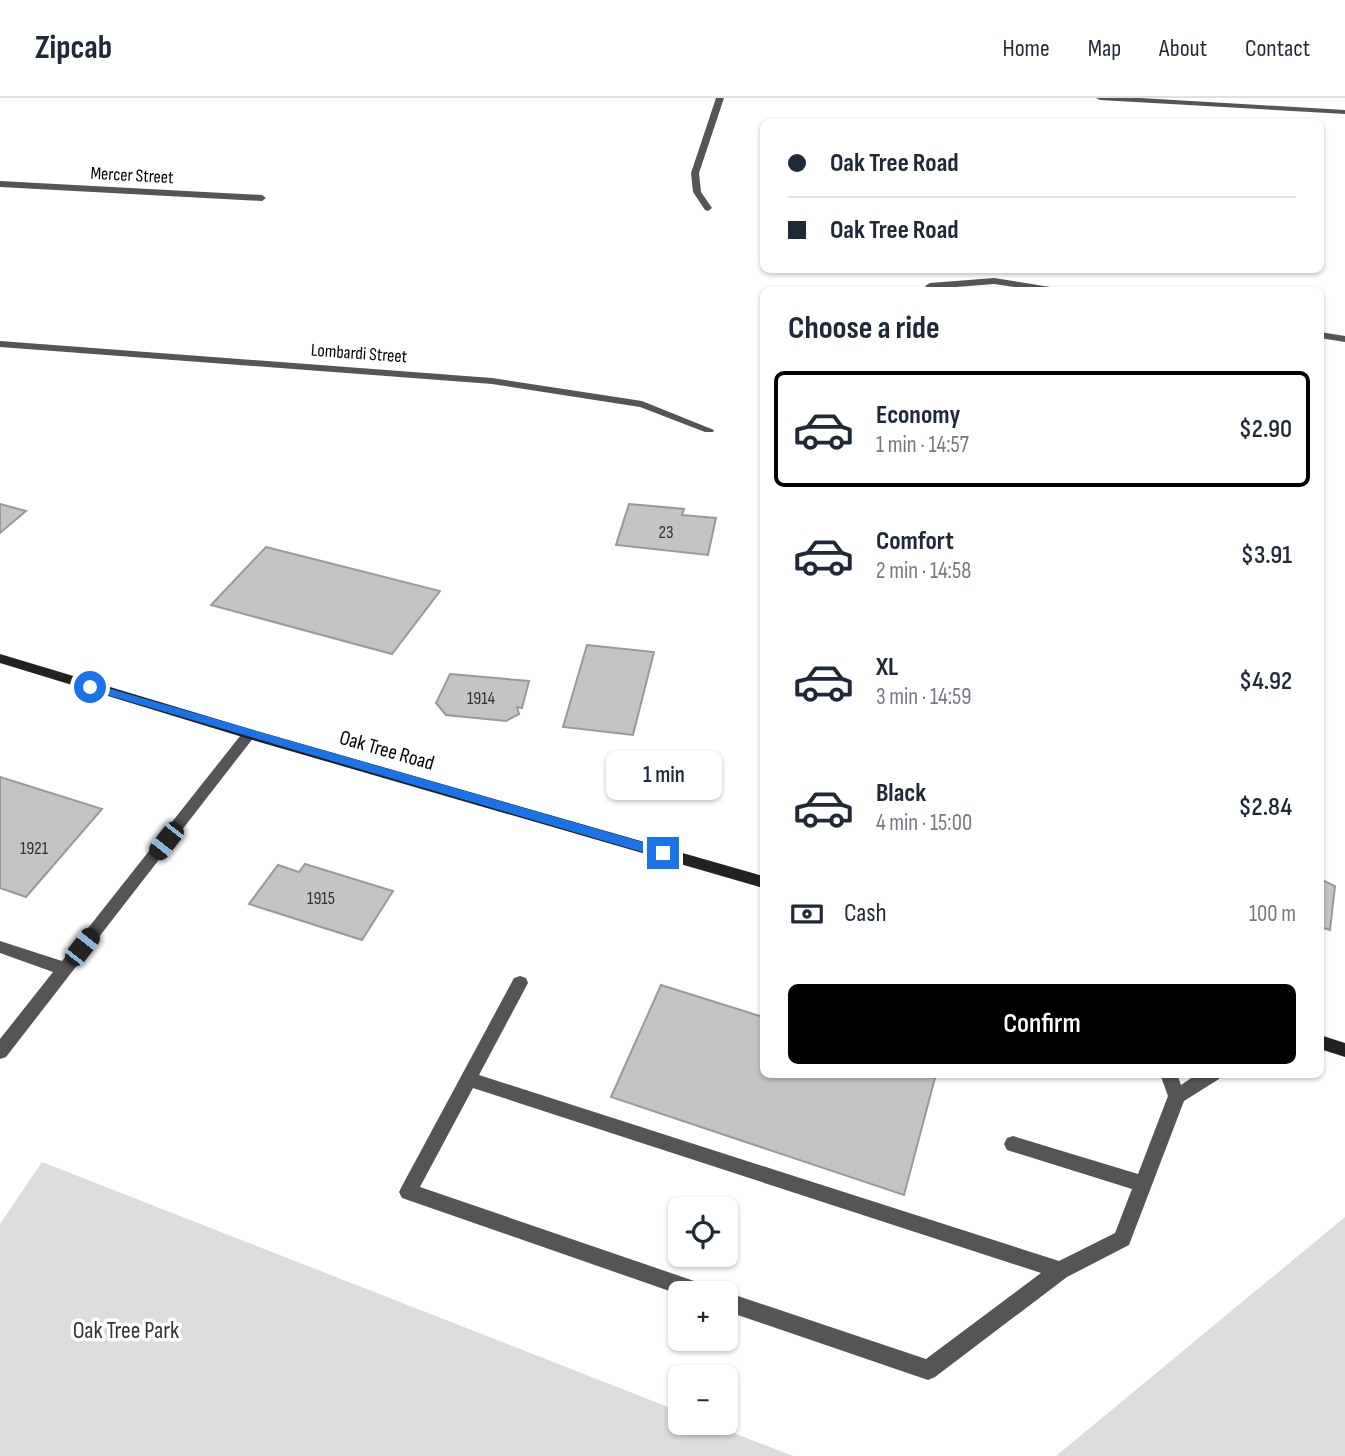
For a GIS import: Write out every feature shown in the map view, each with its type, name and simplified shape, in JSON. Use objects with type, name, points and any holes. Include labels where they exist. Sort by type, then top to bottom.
[{"type":"main road","name":"Oak Tree Road","points":[[0,658],[249,734],[760,881]]},
{"type":"main road","points":[[1324,1043],[1345,1050]]},
{"type":"street","points":[[708,208],[697,191],[695,173],[720,98]]},
{"type":"street","points":[[1100,98],[1345,111]]},
{"type":"street","name":"Mercer Street","points":[[0,184],[262,198]]},
{"type":"street","points":[[930,286],[994,281],[1031,287]]},
{"type":"street","points":[[1324,336],[1345,339]]},
{"type":"street","name":"Lombardi Street","points":[[0,344],[492,381],[642,404],[709,430]]},
{"type":"street","points":[[0,1052],[249,734]]},
{"type":"street","points":[[0,947],[65,969]]},
{"type":"street","points":[[520,983],[408,1192],[668,1281]]},
{"type":"street","points":[[1170,1078],[1177,1096]]},
{"type":"street","points":[[738,1305],[928,1370],[1060,1270],[1122,1239],[1177,1096],[1206,1078]]},
{"type":"street","points":[[468,1079],[1060,1270]]},
{"type":"street","points":[[1013,1144],[1143,1184]]},
{"type":"green space","name":"Oak Tree Park","points":[[42,1162],[668,1407],[668,1435],[738,1435],[793,1456],[0,1456],[0,1224]]},
{"type":"green space","points":[[1345,1217],[1345,1456],[1056,1456]]},
{"type":"building","points":[[0,504],[26,511],[0,533]]},
{"type":"building","points":[[629,504],[684,509],[682,515],[716,518],[708,555],[616,545]]},
{"type":"building","points":[[266,547],[440,591],[392,654],[211,605]]},
{"type":"building","points":[[587,645],[654,652],[633,735],[563,727]]},
{"type":"building","points":[[450,674],[529,681],[522,708],[517,707],[519,714],[506,721],[446,715],[436,703]]},
{"type":"building","points":[[0,777],[102,809],[26,897],[0,888]]},
{"type":"building","points":[[305,864],[393,891],[362,940],[249,904],[278,865],[299,872]]},
{"type":"building","points":[[1324,881],[1335,886],[1330,930],[1324,928]]},
{"type":"building","points":[[661,985],[760,1016],[760,1078],[935,1078],[904,1195],[611,1097]]},
{"type":"route","points":[[90,687],[663,853]]}]
